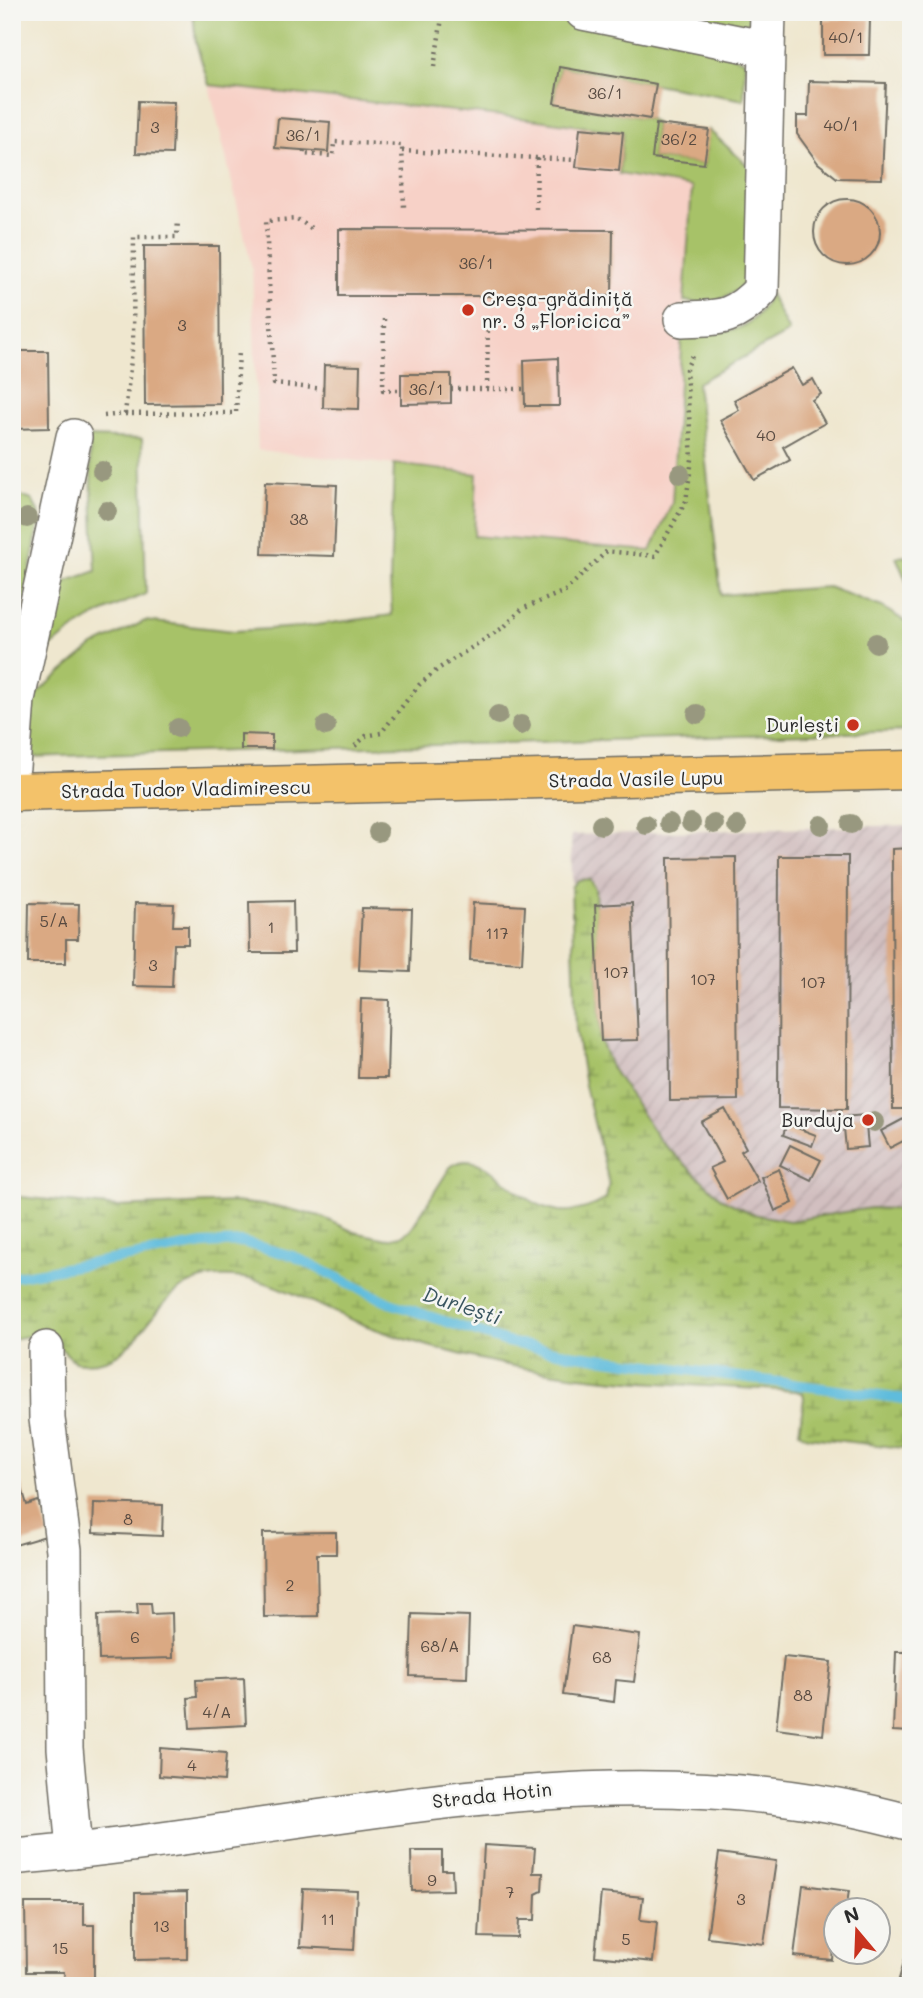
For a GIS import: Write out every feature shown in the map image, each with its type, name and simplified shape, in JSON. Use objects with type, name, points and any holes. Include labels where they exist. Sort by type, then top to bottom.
[{"type":"main road","name":"Strada Vasile Lupu","points":[[354,769],[911,771]]},
{"type":"main road","name":"Strada Tudor Vladimirescu","points":[[12,792],[354,769]]},
{"type":"street","points":[[583,12],[767,49]]},
{"type":"street","points":[[696,319],[743,310],[761,290],[768,12]]},
{"type":"street","points":[[12,767],[17,699],[87,427]]},
{"type":"street","points":[[46,1349],[47,1419],[64,1550],[65,1748],[74,1851]]},
{"type":"street","name":"Strada Hotin","points":[[12,1857],[74,1851],[457,1798],[559,1789],[650,1788],[800,1797],[911,1823]]},
{"type":"path","points":[[434,68],[443,12]]},
{"type":"path","points":[[304,151],[303,154],[334,156],[334,142],[402,145],[404,208]]},
{"type":"path","points":[[402,151],[575,160]]},
{"type":"path","points":[[536,209],[537,158]]},
{"type":"path","points":[[311,228],[297,219],[266,221],[274,384],[324,388]]},
{"type":"path","points":[[125,414],[133,341],[134,237],[177,237],[178,220]]},
{"type":"path","points":[[384,319],[383,390],[401,390]]},
{"type":"path","points":[[487,389],[488,319]]},
{"type":"path","points":[[354,769],[366,736],[381,733],[419,685],[438,669],[504,627],[522,609],[565,591],[607,551],[655,556],[685,501],[692,459],[686,369],[696,319]]},
{"type":"path","points":[[87,427],[125,414],[236,414],[239,351]]},
{"type":"path","points":[[451,389],[525,389]]},
{"type":"shaded area","name":"Creșa-grădiniță nr. 3 „Floricica”","points":[[209,85],[538,120],[623,132],[619,174],[692,187],[674,433],[672,503],[651,551],[474,536],[477,474],[258,450],[252,268]]},
{"type":"shaded area","points":[[911,825],[911,1210],[871,1208],[789,1221],[753,1214],[722,1199],[661,1142],[611,1067],[601,1041],[594,882],[572,883],[571,835]]},
{"type":"green space","points":[[193,12],[537,12],[708,46],[745,61],[744,100],[560,67],[554,102],[650,119],[656,124],[652,158],[704,164],[709,130],[756,173],[753,273],[738,290],[712,304],[684,301],[692,187],[619,174],[623,132],[538,120],[209,85],[196,43]]},
{"type":"green space","points":[[633,12],[754,12],[750,22],[740,28]]},
{"type":"green space","points":[[770,294],[789,332],[697,383],[721,595],[828,587],[882,607],[911,625],[911,731],[28,757],[30,699],[93,646],[145,621],[234,631],[301,627],[392,615],[390,581],[394,464],[477,474],[474,536],[651,551],[672,503],[682,330],[723,331],[744,325],[754,319]]},
{"type":"green space","points":[[89,437],[142,439],[146,594],[89,620],[40,657],[56,585],[96,571]]},
{"type":"green space","points":[[12,493],[32,500],[38,511],[39,523],[12,665]]},
{"type":"green space","points":[[911,556],[911,592],[896,557]]},
{"type":"green space","points":[[589,879],[595,888],[601,1041],[611,1067],[661,1142],[722,1199],[753,1214],[789,1221],[871,1208],[911,1210],[911,1449],[808,1437],[799,1432],[804,1398],[803,1393],[796,1391],[626,1381],[501,1364],[391,1335],[278,1287],[233,1277],[215,1277],[187,1285],[160,1308],[126,1348],[112,1357],[96,1362],[75,1362],[45,1333],[12,1339],[12,1196],[117,1207],[234,1202],[279,1207],[320,1216],[354,1232],[387,1239],[401,1236],[411,1229],[451,1166],[468,1161],[499,1176],[533,1202],[554,1210],[578,1210],[606,1199],[609,1183],[585,1086],[576,1029],[571,887],[577,880]]},
{"type":"building","points":[[823,19],[870,19],[869,55],[823,55]]},
{"type":"building","points":[[560,67],[656,84],[650,119],[554,103]]},
{"type":"building","points":[[809,81],[886,83],[882,179],[837,178],[818,163],[797,134],[797,116],[808,116]]},
{"type":"building","points":[[138,101],[174,102],[172,154],[136,153]]},
{"type":"building","points":[[278,118],[330,122],[328,152],[275,148]]},
{"type":"building","points":[[656,124],[709,130],[704,164],[652,158]]},
{"type":"building","points":[[580,128],[623,132],[619,171],[576,167]]},
{"type":"building","points":[[853,199],[871,208],[878,219],[878,245],[871,256],[860,263],[841,265],[823,256],[816,245],[814,226],[823,208],[834,201]]},
{"type":"building","points":[[339,229],[613,230],[612,296],[339,296]]},
{"type":"building","points":[[144,246],[219,246],[220,404],[145,405]]},
{"type":"building","points":[[12,351],[48,351],[49,428],[12,429]]},
{"type":"building","points":[[558,358],[559,406],[525,406],[524,360]]},
{"type":"building","points":[[324,365],[360,366],[359,409],[323,408]]},
{"type":"building","points":[[792,368],[802,385],[813,379],[821,394],[812,400],[825,423],[783,447],[790,460],[754,480],[720,420],[739,410],[734,400]]},
{"type":"building","points":[[401,374],[451,374],[451,403],[401,404]]},
{"type":"building","points":[[265,482],[337,485],[334,556],[262,554]]},
{"type":"building","points":[[241,734],[272,735],[272,749],[241,749]]},
{"type":"building","points":[[911,848],[911,1109],[893,1109],[892,849]]},
{"type":"building","points":[[779,856],[848,856],[847,1109],[778,1108]]},
{"type":"building","points":[[736,857],[738,1100],[670,1101],[668,858]]},
{"type":"building","points":[[293,901],[294,953],[250,953],[249,902]]},
{"type":"building","points":[[29,903],[79,904],[78,939],[66,939],[66,963],[28,963]]},
{"type":"building","points":[[135,903],[174,904],[173,926],[188,926],[188,944],[174,944],[172,987],[133,986]]},
{"type":"building","points":[[473,903],[525,906],[522,963],[470,960]]},
{"type":"building","points":[[632,903],[638,1040],[601,1041],[595,905]]},
{"type":"building","points":[[362,908],[412,909],[410,972],[359,970]]},
{"type":"building","points":[[361,999],[389,1000],[387,1078],[358,1078]]},
{"type":"building","points":[[725,1109],[746,1148],[741,1151],[758,1181],[727,1199],[710,1168],[723,1162],[701,1122]]},
{"type":"building","points":[[865,1115],[868,1147],[846,1149],[843,1117]]},
{"type":"building","points":[[911,1115],[911,1137],[890,1148],[881,1131]]},
{"type":"building","points":[[787,1124],[816,1135],[812,1146],[783,1135]]},
{"type":"building","points":[[790,1145],[821,1160],[811,1180],[780,1165]]},
{"type":"building","points":[[779,1169],[793,1203],[775,1211],[761,1177]]},
{"type":"building","points":[[21,1485],[27,1505],[38,1501],[49,1535],[12,1546],[12,1488]]},
{"type":"building","points":[[94,1503],[163,1505],[162,1536],[93,1533]]},
{"type":"building","points":[[336,1532],[336,1554],[317,1554],[318,1616],[264,1617],[263,1533]]},
{"type":"building","points":[[137,1603],[151,1603],[152,1614],[172,1613],[173,1658],[99,1660],[98,1615],[138,1614]]},
{"type":"building","points":[[412,1614],[469,1616],[467,1678],[410,1676]]},
{"type":"building","points":[[572,1626],[640,1635],[634,1682],[616,1680],[614,1702],[563,1695]]},
{"type":"building","points":[[896,1652],[911,1652],[911,1732],[893,1731]]},
{"type":"building","points":[[784,1657],[831,1662],[823,1735],[776,1729]]},
{"type":"building","points":[[244,1678],[246,1725],[190,1728],[188,1698],[197,1697],[196,1680]]},
{"type":"building","points":[[160,1748],[226,1753],[224,1781],[159,1776]]},
{"type":"building","points":[[484,1845],[535,1848],[533,1873],[543,1873],[542,1891],[536,1894],[535,1920],[519,1920],[518,1938],[479,1937]]},
{"type":"building","points":[[411,1851],[442,1851],[442,1870],[452,1870],[453,1890],[412,1891]]},
{"type":"building","points":[[719,1853],[776,1861],[764,1944],[707,1937]]},
{"type":"building","points":[[803,1885],[849,1891],[848,1896],[822,1896],[822,1959],[794,1956]]},
{"type":"building","points":[[303,1889],[357,1891],[354,1950],[300,1947]]},
{"type":"building","points":[[187,1892],[187,1959],[135,1960],[135,1893]]},
{"type":"building","points":[[601,1893],[643,1897],[640,1920],[657,1922],[653,1962],[595,1956]]},
{"type":"building","points":[[25,1903],[84,1903],[84,1925],[94,1925],[94,1984],[65,1984],[64,1972],[26,1972]]},
{"type":"building","points":[[910,1941],[911,1986],[897,1986]]},
{"type":"waterway","name":"Durlești","points":[[12,1277],[203,1244],[242,1242],[293,1256],[390,1303],[507,1342],[569,1354],[911,1400]]},
{"type":"place","name":"Creșa-grădiniță nr. 3 „Floricica”","points":[[468,310]]},
{"type":"place","name":"Durlești","points":[[853,725]]},
{"type":"place","name":"Burduja","points":[[868,1120]]}]
